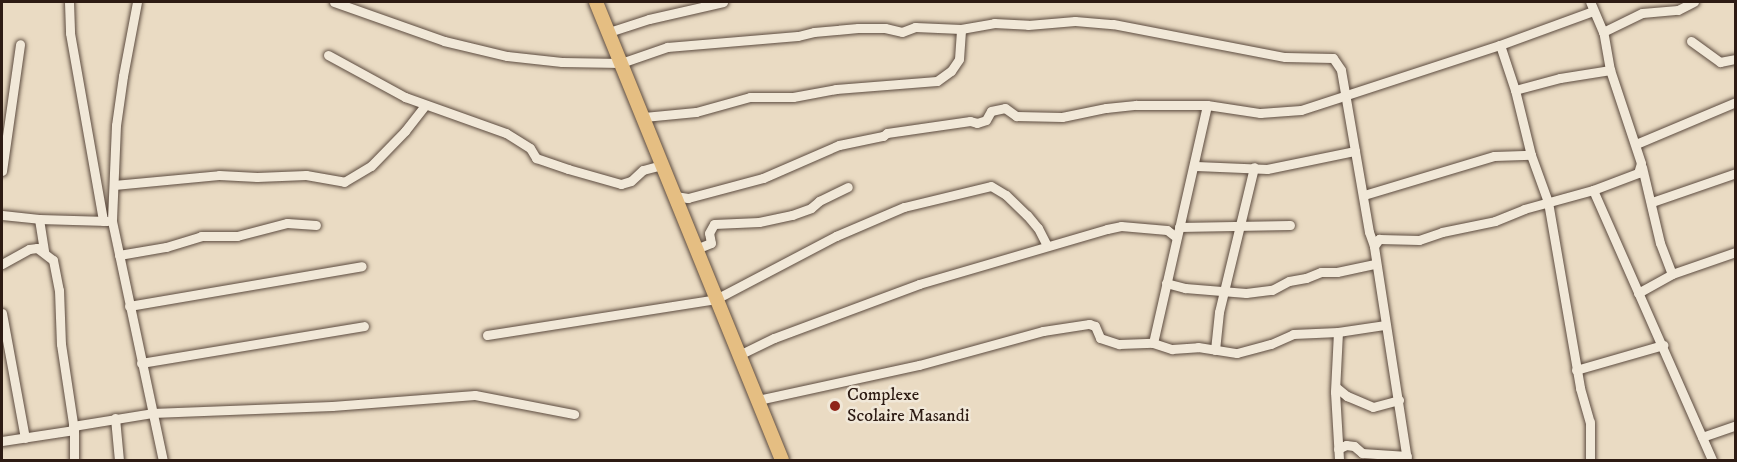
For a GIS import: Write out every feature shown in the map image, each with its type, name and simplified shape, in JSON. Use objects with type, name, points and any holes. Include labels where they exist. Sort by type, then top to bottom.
[{"type":"highway","points":[[596,2],[662,165],[681,197],[681,211],[782,460]]},
{"type":"street","points":[[69,2],[70,33],[108,221],[119,255],[163,460]]},
{"type":"street","points":[[108,221],[114,185],[114,150],[123,76],[137,2]]},
{"type":"street","points":[[334,2],[444,41],[507,56],[562,62],[621,63],[667,47],[798,36],[814,32],[885,28],[902,32],[915,27],[961,29],[994,23],[1009,26],[1075,21],[1104,23],[1267,54],[1333,58],[1340,67],[1369,232],[1374,246],[1385,325],[1400,399],[1407,458],[1362,453],[1354,446],[1346,445],[1338,449]]},
{"type":"street","points":[[609,32],[649,19],[723,2]]},
{"type":"street","points":[[1602,33],[1641,13],[1678,10],[1694,2]]},
{"type":"street","points":[[681,197],[763,178],[839,145],[904,129],[936,127],[970,121],[977,123],[986,120],[991,111],[1005,108],[1016,116],[1062,117],[1106,108],[1207,105],[1270,113],[1301,110],[1500,45],[1592,6],[1602,33],[1610,70],[1636,144],[1652,202],[1660,243],[1672,274]]},
{"type":"street","points":[[644,117],[696,112],[750,96],[793,97],[836,89],[938,81],[951,71],[959,59],[961,29]]},
{"type":"street","points":[[1690,41],[1720,62],[1736,59]]},
{"type":"street","points":[[2,171],[20,44]]},
{"type":"street","points":[[1500,45],[1515,90],[1531,155],[1548,202],[1576,370],[1590,422],[1590,460]]},
{"type":"street","points":[[328,55],[405,97],[506,133],[530,148],[536,158],[621,183],[631,181],[643,170],[662,165]]},
{"type":"street","points":[[1515,90],[1560,78],[1610,70]]},
{"type":"street","points":[[1636,144],[1736,102]]},
{"type":"street","points":[[114,185],[219,174],[257,177],[306,175],[344,182],[371,166],[405,131],[425,105]]},
{"type":"street","points":[[1154,343],[1177,232],[1196,166],[1207,105]]},
{"type":"street","points":[[1196,166],[1285,166],[1355,151]]},
{"type":"street","points":[[1364,195],[1494,156],[1531,155]]},
{"type":"street","points":[[1215,350],[1219,312],[1226,292],[1254,167]]},
{"type":"street","points":[[1374,246],[1379,239],[1419,240],[1442,232],[1495,221],[1548,202],[1593,190],[1612,181],[1631,177],[1642,167]]},
{"type":"street","points":[[1652,202],[1736,173]]},
{"type":"street","points":[[487,335],[716,299],[836,236],[904,207],[991,186],[1006,195],[1027,215],[1038,228],[1047,246]]},
{"type":"street","points":[[696,249],[711,243],[709,233],[714,225],[759,222],[792,215],[811,208],[819,201],[848,187]]},
{"type":"street","points":[[1593,190],[1663,345],[1682,397],[1712,460]]},
{"type":"street","points":[[2,215],[39,219],[108,221]]},
{"type":"street","points":[[39,219],[44,252]]},
{"type":"street","points":[[119,255],[166,247],[201,236],[237,236],[287,223],[316,225]]},
{"type":"street","points":[[740,355],[774,338],[919,284],[1121,226],[1177,232],[1290,225]]},
{"type":"street","points":[[2,264],[29,249],[37,248],[51,256],[57,274],[61,344],[73,428],[74,460]]},
{"type":"street","points":[[1638,292],[1672,274],[1736,252]]},
{"type":"street","points":[[1166,283],[1185,288],[1226,292],[1272,290],[1288,281],[1306,278],[1321,272],[1337,272],[1376,264]]},
{"type":"street","points":[[129,306],[362,266]]},
{"type":"street","points":[[2,313],[26,438]]},
{"type":"street","points":[[758,400],[919,365],[1055,329],[1089,324],[1095,326],[1100,338],[1119,344],[1154,343],[1172,349],[1198,347],[1237,353],[1271,344],[1293,334],[1338,332],[1385,325]]},
{"type":"street","points":[[141,363],[364,326]]},
{"type":"street","points":[[1338,332],[1336,387],[1339,460]]},
{"type":"street","points":[[1576,370],[1663,345]]},
{"type":"street","points":[[1336,387],[1347,396],[1373,407],[1400,399]]},
{"type":"street","points":[[2,441],[26,438],[115,418],[152,413],[332,406],[475,395],[574,414]]},
{"type":"street","points":[[115,418],[119,460]]},
{"type":"street","points":[[1702,437],[1736,425]]},
{"type":"place","name":"Complexe Scolaire Masandi","points":[[835,406]]}]
